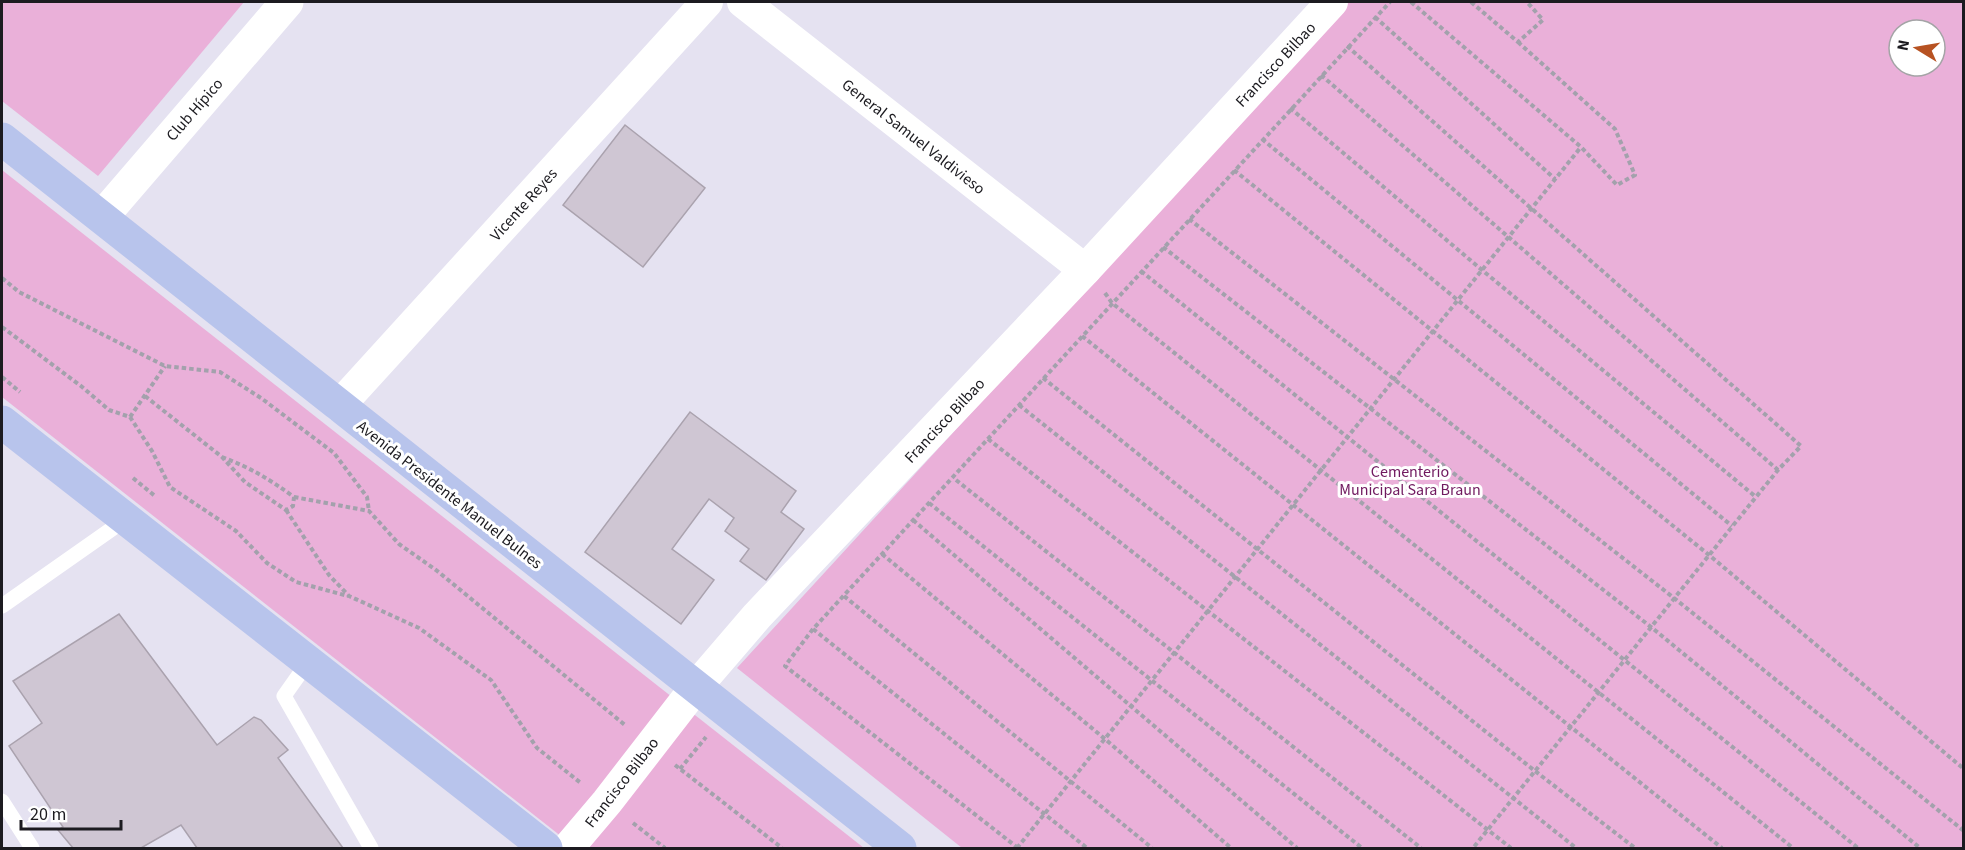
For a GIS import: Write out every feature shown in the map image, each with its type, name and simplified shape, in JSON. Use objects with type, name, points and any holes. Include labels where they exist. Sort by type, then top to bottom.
[{"type":"main road","name":"Avenida Presidente Manuel Bulnes","points":[[2,139],[900,849]]},
{"type":"main road","points":[[2,423],[546,849]]},
{"type":"street","name":"Club Hípico","points":[[102,218],[287,2]]},
{"type":"street","name":"Vicente Reyes","points":[[339,406],[707,2]]},
{"type":"street","name":"General Samuel Valdivieso","points":[[743,2],[1085,270]]},
{"type":"street","name":"Francisco Bilbao","points":[[568,849],[608,802],[696,687],[757,616],[1085,270],[1332,2]]},
{"type":"lane","points":[[2,606],[126,519]]},
{"type":"lane","points":[[308,662],[284,696],[371,849]]},
{"type":"lane","points":[[2,801],[32,849]]},
{"type":"path","points":[[1390,2],[1347,46],[813,629],[785,666],[1017,848],[1581,147]]},
{"type":"path","points":[[1411,2],[1581,147],[1617,185],[1635,175],[1615,129],[1470,2]]},
{"type":"path","points":[[1518,42],[1543,20],[1527,2]]},
{"type":"path","points":[[1375,17],[1556,179]]},
{"type":"path","points":[[1347,46],[1801,446],[1756,496],[1473,849]]},
{"type":"path","points":[[1321,75],[1778,470]]},
{"type":"path","points":[[1290,108],[1756,496]]},
{"type":"path","points":[[1262,139],[1732,526]]},
{"type":"path","points":[[1234,170],[1709,555],[1964,769]]},
{"type":"path","points":[[1189,219],[1674,598],[1964,831]]},
{"type":"path","points":[[1163,247],[1651,627],[1920,849]]},
{"type":"path","points":[[1142,271],[1858,849]]},
{"type":"path","points":[[2,278],[19,292],[165,366],[220,372],[261,398],[334,453],[368,497],[369,511]]},
{"type":"path","points":[[1112,303],[1793,849]]},
{"type":"path","points":[[2,327],[81,386],[109,410],[130,417],[152,451],[170,487],[236,531],[267,563],[296,582],[349,596],[419,628],[491,680],[537,748],[665,849]]},
{"type":"path","points":[[1082,336],[1722,849]]},
{"type":"path","points":[[130,417],[165,366]]},
{"type":"path","points":[[1043,378],[1635,849]]},
{"type":"path","points":[[145,396],[222,457],[245,482],[286,510],[329,575],[349,596]]},
{"type":"path","points":[[1019,405],[1576,849]]},
{"type":"path","points":[[988,439],[1511,849]]},
{"type":"path","points":[[222,457],[252,468],[294,497],[369,511],[399,544],[436,570],[650,745],[782,849]]},
{"type":"path","points":[[956,480],[1421,849]]},
{"type":"path","points":[[286,510],[293,506],[294,497]]},
{"type":"path","points":[[929,502],[1362,849]]},
{"type":"path","points":[[913,520],[1297,849]]},
{"type":"path","points":[[882,554],[1105,739],[1231,849]]},
{"type":"path","points":[[844,596],[1152,849]]},
{"type":"path","points":[[813,629],[1087,849]]},
{"type":"green space","points":[[2,2],[244,2],[98,176],[2,101]]},
{"type":"green space","name":"Cementerio Municipal Sara Braun","points":[[1348,2],[1963,2],[1963,848],[962,848],[737,668]]},
{"type":"green space","points":[[2,170],[864,848],[576,848],[2,397]]},
{"type":"building","points":[[625,125],[705,188],[643,267],[563,205]]},
{"type":"building","points":[[690,412],[796,491],[781,512],[804,529],[766,580],[740,561],[749,549],[725,531],[734,518],[709,499],[672,549],[714,580],[681,624],[585,552]]},
{"type":"building","points":[[119,614],[217,745],[254,717],[261,720],[288,750],[278,758],[343,848],[197,848],[181,825],[141,848],[73,848],[58,830],[63,827],[9,746],[42,723],[13,681]]}]
